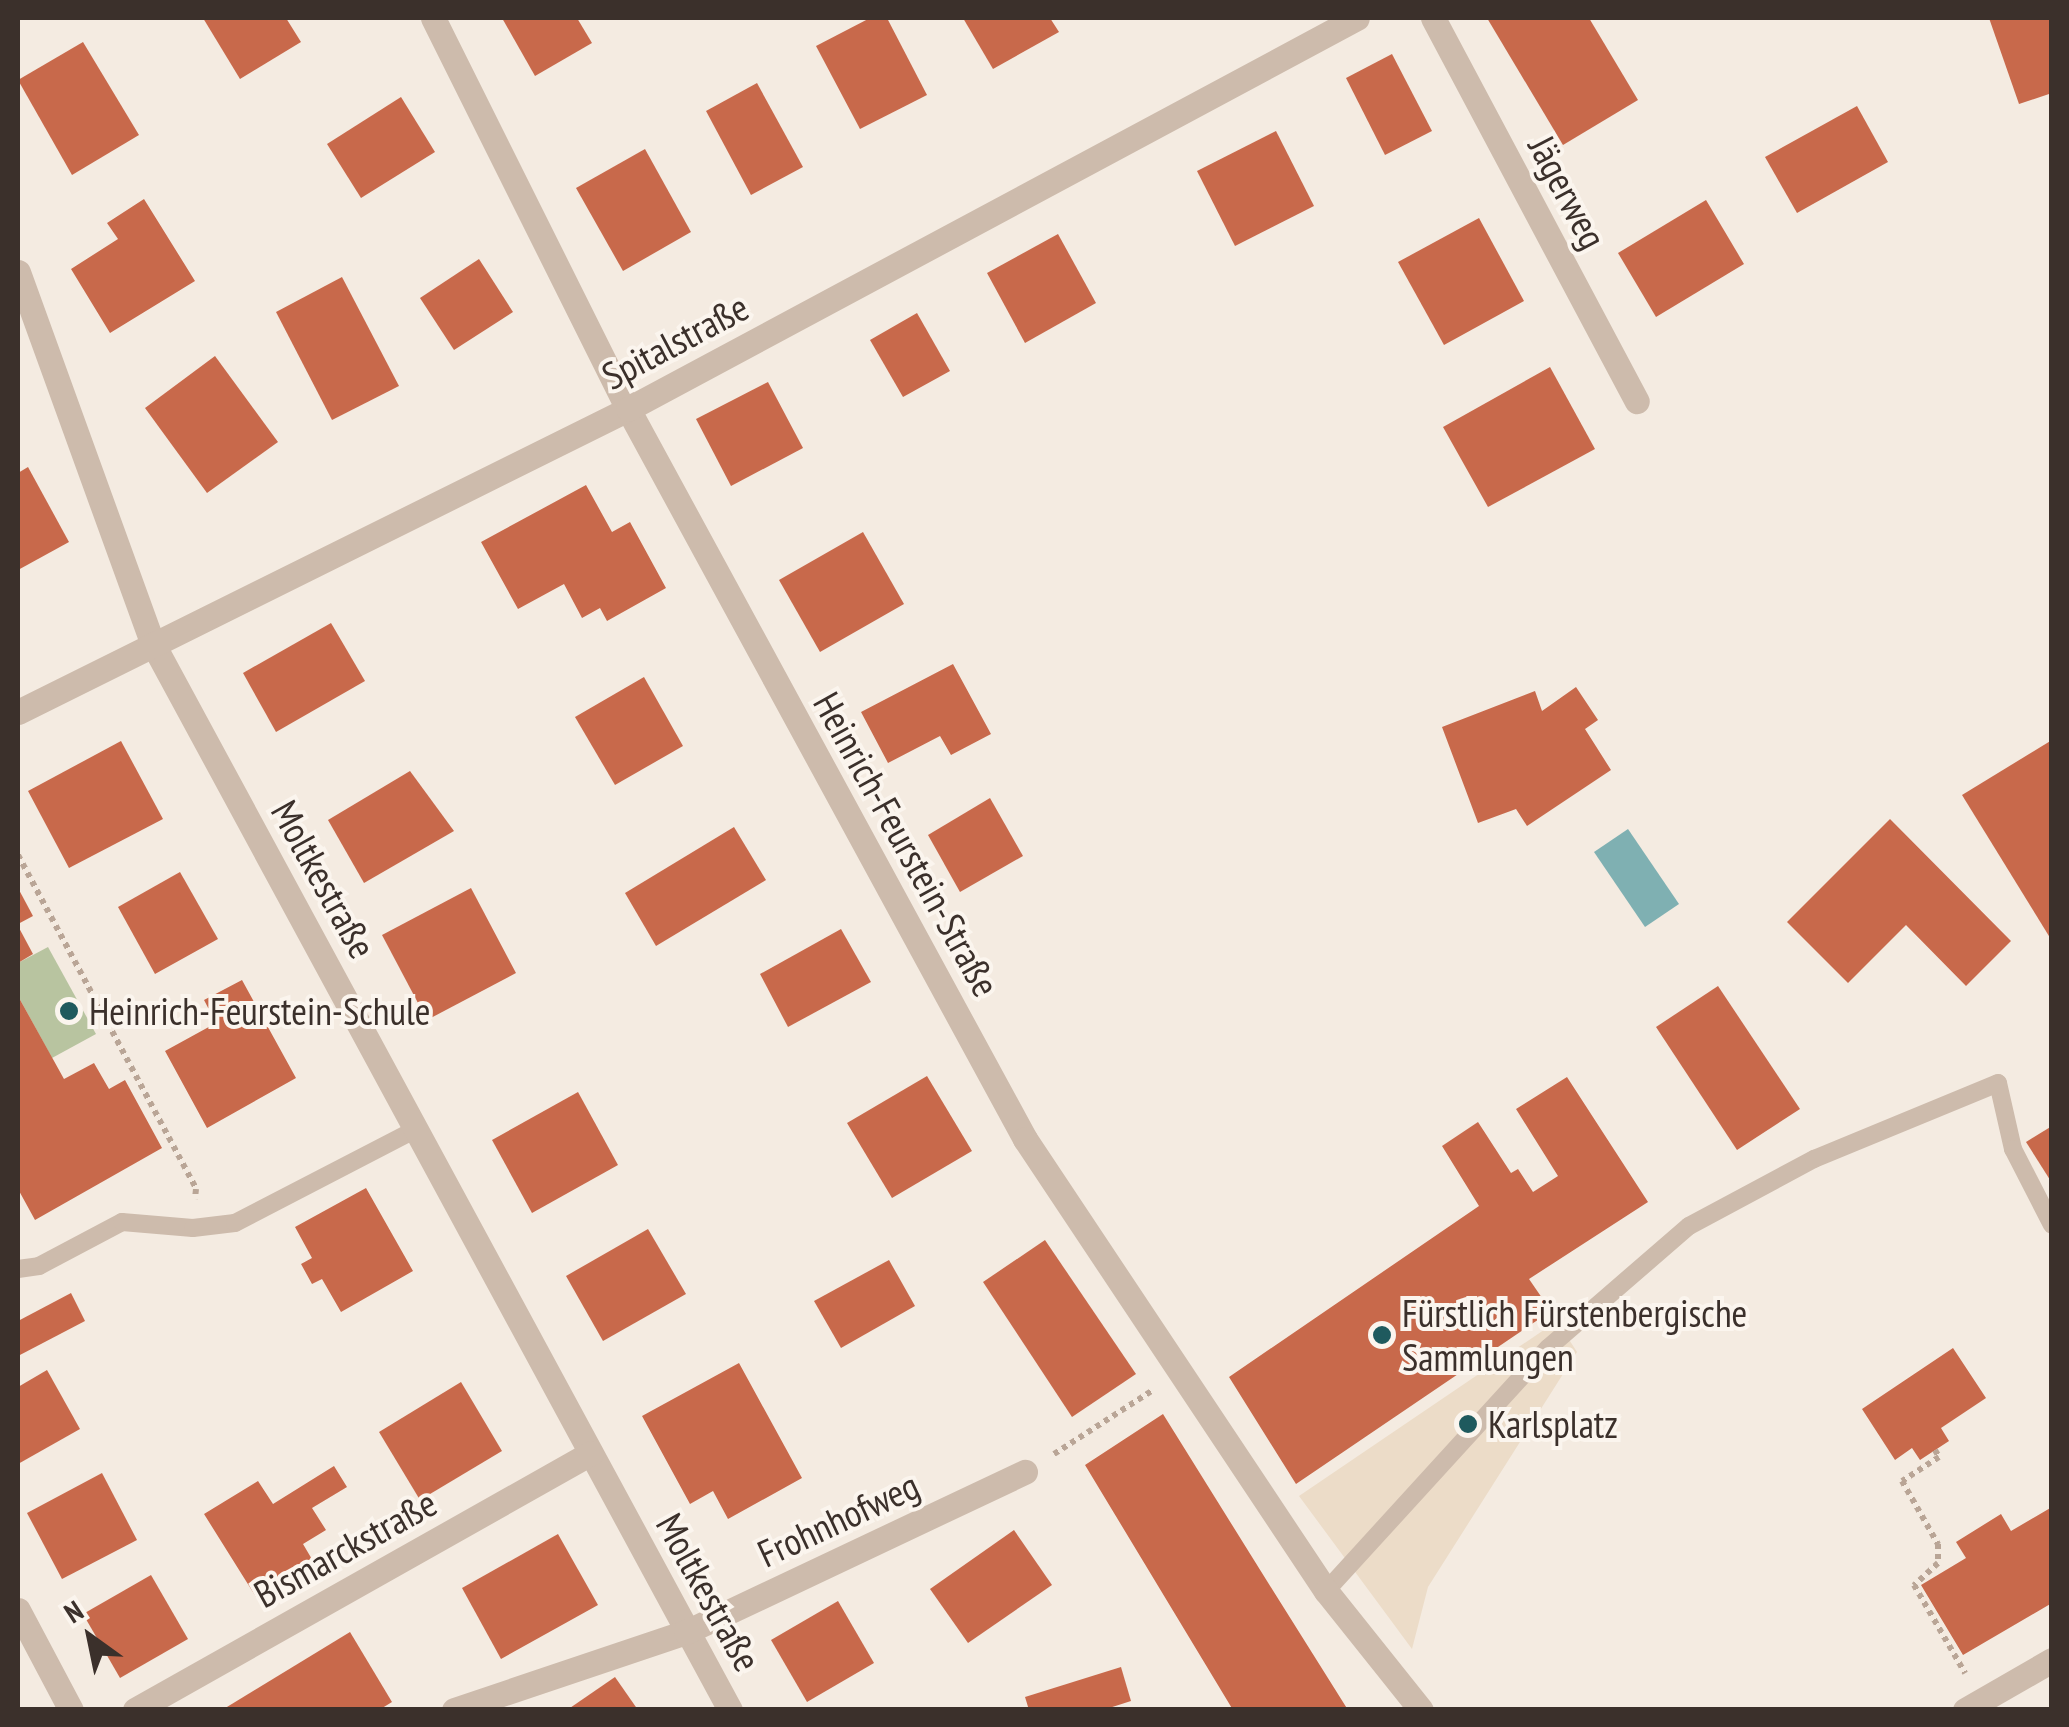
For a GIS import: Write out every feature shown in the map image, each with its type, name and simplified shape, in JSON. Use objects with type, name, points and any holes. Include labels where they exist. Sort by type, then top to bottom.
[{"type":"street","name":"Heinrich-Feurstein-Straße","points":[[434,18],[628,409],[1024,1139],[1326,1591],[1421,1710]]},
{"type":"street","name":"Spitalstraße","points":[[18,712],[628,409],[1357,18]]},
{"type":"street","name":"Jägerweg","points":[[1433,18],[1637,401]]},
{"type":"street","name":"Moltkestraße","points":[[18,272],[153,644],[730,1710]]},
{"type":"street","name":"Bismarckstraße","points":[[135,1710],[591,1452]]},
{"type":"street","name":"Frohnhofweg","points":[[454,1710],[686,1632],[1026,1472]]},
{"type":"street","points":[[18,1610],[71,1710]]},
{"type":"street","points":[[1965,1710],[2052,1660]]},
{"type":"lane","points":[[1326,1591],[1548,1348],[1688,1226],[1814,1159],[1998,1083],[2012,1149],[2052,1225]]},
{"type":"lane","points":[[18,1269],[39,1266],[122,1222],[193,1228],[235,1223],[416,1129]]},
{"type":"path","points":[[18,854],[196,1189],[193,1228]]},
{"type":"path","points":[[1026,1472],[1151,1392]]},
{"type":"path","points":[[1935,1450],[1939,1457],[1902,1480],[1938,1544],[1938,1563],[1914,1585],[1966,1674]]},
{"type":"green space","points":[[48,947],[96,1034],[52,1058],[18,996],[18,963]]},
{"type":"shaded area","name":"Karlsplatz","points":[[1557,1321],[1577,1352],[1428,1587],[1412,1649],[1299,1496]]},
{"type":"water","points":[[1628,829],[1679,904],[1645,927],[1594,852]]},
{"type":"building","points":[[203,18],[286,18],[301,42],[240,79]]},
{"type":"building","points":[[502,18],[577,18],[592,43],[535,76]]},
{"type":"building","points":[[870,18],[887,18],[927,95],[860,129],[816,46]]},
{"type":"building","points":[[963,18],[1050,18],[1059,32],[993,69]]},
{"type":"building","points":[[1487,18],[1589,18],[1638,100],[1563,145]]},
{"type":"building","points":[[1989,18],[2052,18],[2052,93],[2019,104]]},
{"type":"building","points":[[83,42],[139,135],[72,175],[18,80]]},
{"type":"building","points":[[1392,54],[1432,131],[1385,155],[1346,78]]},
{"type":"building","points":[[757,83],[803,167],[751,195],[706,111]]},
{"type":"building","points":[[401,97],[435,152],[361,198],[327,144]]},
{"type":"building","points":[[1857,106],[1888,162],[1797,213],[1765,157]]},
{"type":"building","points":[[1276,131],[1314,206],[1235,246],[1197,171]]},
{"type":"building","points":[[645,149],[691,232],[623,271],[576,188]]},
{"type":"building","points":[[144,199],[195,281],[110,333],[71,269],[118,239],[107,223]]},
{"type":"building","points":[[1706,200],[1744,264],[1656,317],[1618,253]]},
{"type":"building","points":[[1479,218],[1524,301],[1444,345],[1398,262]]},
{"type":"building","points":[[1058,234],[1096,303],[1025,343],[987,273]]},
{"type":"building","points":[[479,259],[513,312],[454,350],[420,298]]},
{"type":"building","points":[[342,277],[399,386],[332,420],[276,312]]},
{"type":"building","points":[[917,313],[950,371],[903,397],[870,340]]},
{"type":"building","points":[[215,356],[278,442],[207,493],[145,408]]},
{"type":"building","points":[[1550,367],[1595,449],[1488,507],[1443,427]]},
{"type":"building","points":[[768,382],[803,448],[731,486],[696,419]]},
{"type":"building","points":[[28,467],[69,542],[18,570],[18,473]]},
{"type":"building","points":[[586,485],[612,532],[630,522],[666,588],[607,621],[600,608],[582,618],[564,584],[518,609],[481,542]]},
{"type":"building","points":[[863,532],[904,604],[820,652],[779,580]]},
{"type":"building","points":[[331,623],[365,681],[276,732],[243,673]]},
{"type":"building","points":[[953,664],[991,734],[951,755],[940,736],[888,763],[861,712]]},
{"type":"building","points":[[644,677],[683,746],[615,785],[575,717]]},
{"type":"building","points":[[1576,687],[1598,720],[1585,729],[1611,770],[1527,826],[1516,809],[1478,823],[1442,727],[1535,691],[1542,711]]},
{"type":"building","points":[[2052,740],[2052,941],[1962,795]]},
{"type":"building","points":[[121,741],[163,819],[69,868],[28,791]]},
{"type":"building","points":[[410,771],[454,831],[364,883],[328,820]]},
{"type":"building","points":[[990,798],[1023,856],[960,892],[928,835]]},
{"type":"building","points":[[1890,819],[2011,941],[1966,986],[1906,925],[1848,983],[1787,922]]},
{"type":"building","points":[[734,827],[766,880],[656,946],[625,893]]},
{"type":"building","points":[[180,872],[218,939],[155,974],[118,907]]},
{"type":"building","points":[[18,888],[33,916],[18,924]]},
{"type":"building","points":[[471,888],[516,973],[427,1020],[382,935]]},
{"type":"building","points":[[18,926],[33,954],[18,963]]},
{"type":"building","points":[[841,929],[871,982],[788,1027],[760,974]]},
{"type":"building","points":[[242,980],[296,1078],[207,1128],[165,1051],[216,1023],[204,1000]]},
{"type":"building","points":[[1718,986],[1800,1109],[1737,1150],[1656,1027]]},
{"type":"building","points":[[18,996],[64,1079],[94,1063],[109,1089],[125,1080],[162,1148],[35,1220],[18,1189]]},
{"type":"building","points":[[927,1076],[972,1151],[892,1198],[847,1123]]},
{"type":"building","points":[[1567,1077],[1648,1202],[1529,1279],[1551,1311],[1296,1484],[1229,1377],[1479,1206],[1442,1146],[1478,1122],[1511,1173],[1518,1169],[1533,1192],[1558,1176],[1516,1109]]},
{"type":"building","points":[[578,1092],[618,1165],[532,1213],[492,1140]]},
{"type":"building","points":[[2052,1126],[2052,1183],[2026,1142]]},
{"type":"building","points":[[366,1188],[413,1271],[341,1312],[322,1279],[312,1284],[301,1264],[312,1258],[295,1227]]},
{"type":"building","points":[[648,1229],[686,1294],[603,1341],[566,1276]]},
{"type":"building","points":[[1045,1240],[1136,1374],[1072,1417],[983,1282]]},
{"type":"building","points":[[889,1260],[915,1306],[841,1348],[814,1301]]},
{"type":"building","points":[[71,1293],[85,1321],[18,1356],[18,1321]]},
{"type":"building","points":[[1953,1348],[1986,1398],[1941,1428],[1949,1441],[1920,1460],[1912,1448],[1895,1460],[1862,1409]]},
{"type":"building","points":[[739,1363],[802,1478],[728,1519],[713,1491],[690,1504],[642,1416]]},
{"type":"building","points":[[47,1370],[80,1429],[18,1464],[18,1387]]},
{"type":"building","points":[[461,1382],[502,1451],[420,1500],[379,1432]]},
{"type":"building","points":[[1163,1414],[1348,1710],[1233,1710],[1085,1465]]},
{"type":"building","points":[[334,1466],[347,1487],[312,1508],[326,1530],[303,1544],[313,1561],[256,1597],[204,1514],[258,1481],[273,1504]]},
{"type":"building","points":[[102,1473],[137,1540],[62,1579],[27,1513]]},
{"type":"building","points":[[2052,1507],[2052,1603],[1963,1655],[1921,1585],[1966,1558],[1956,1542],[2001,1514],[2011,1531]]},
{"type":"building","points":[[1014,1530],[1052,1585],[968,1643],[930,1589]]},
{"type":"building","points":[[558,1534],[598,1605],[501,1659],[462,1588]]},
{"type":"building","points":[[151,1575],[188,1639],[120,1678],[83,1614]]},
{"type":"building","points":[[838,1601],[874,1663],[807,1702],[771,1640]]},
{"type":"building","points":[[350,1632],[392,1702],[379,1710],[222,1710]]},
{"type":"building","points":[[1121,1667],[1131,1701],[1103,1710],[1029,1710],[1025,1697]]},
{"type":"building","points":[[615,1677],[638,1710],[567,1710]]},
{"type":"place","name":"Heinrich-Feurstein-Schule","points":[[69,1011]]},
{"type":"place","name":"Fürstlich Fürstenbergische Sammlungen","points":[[1382,1335]]},
{"type":"place","name":"Karlsplatz","points":[[1468,1424]]}]
